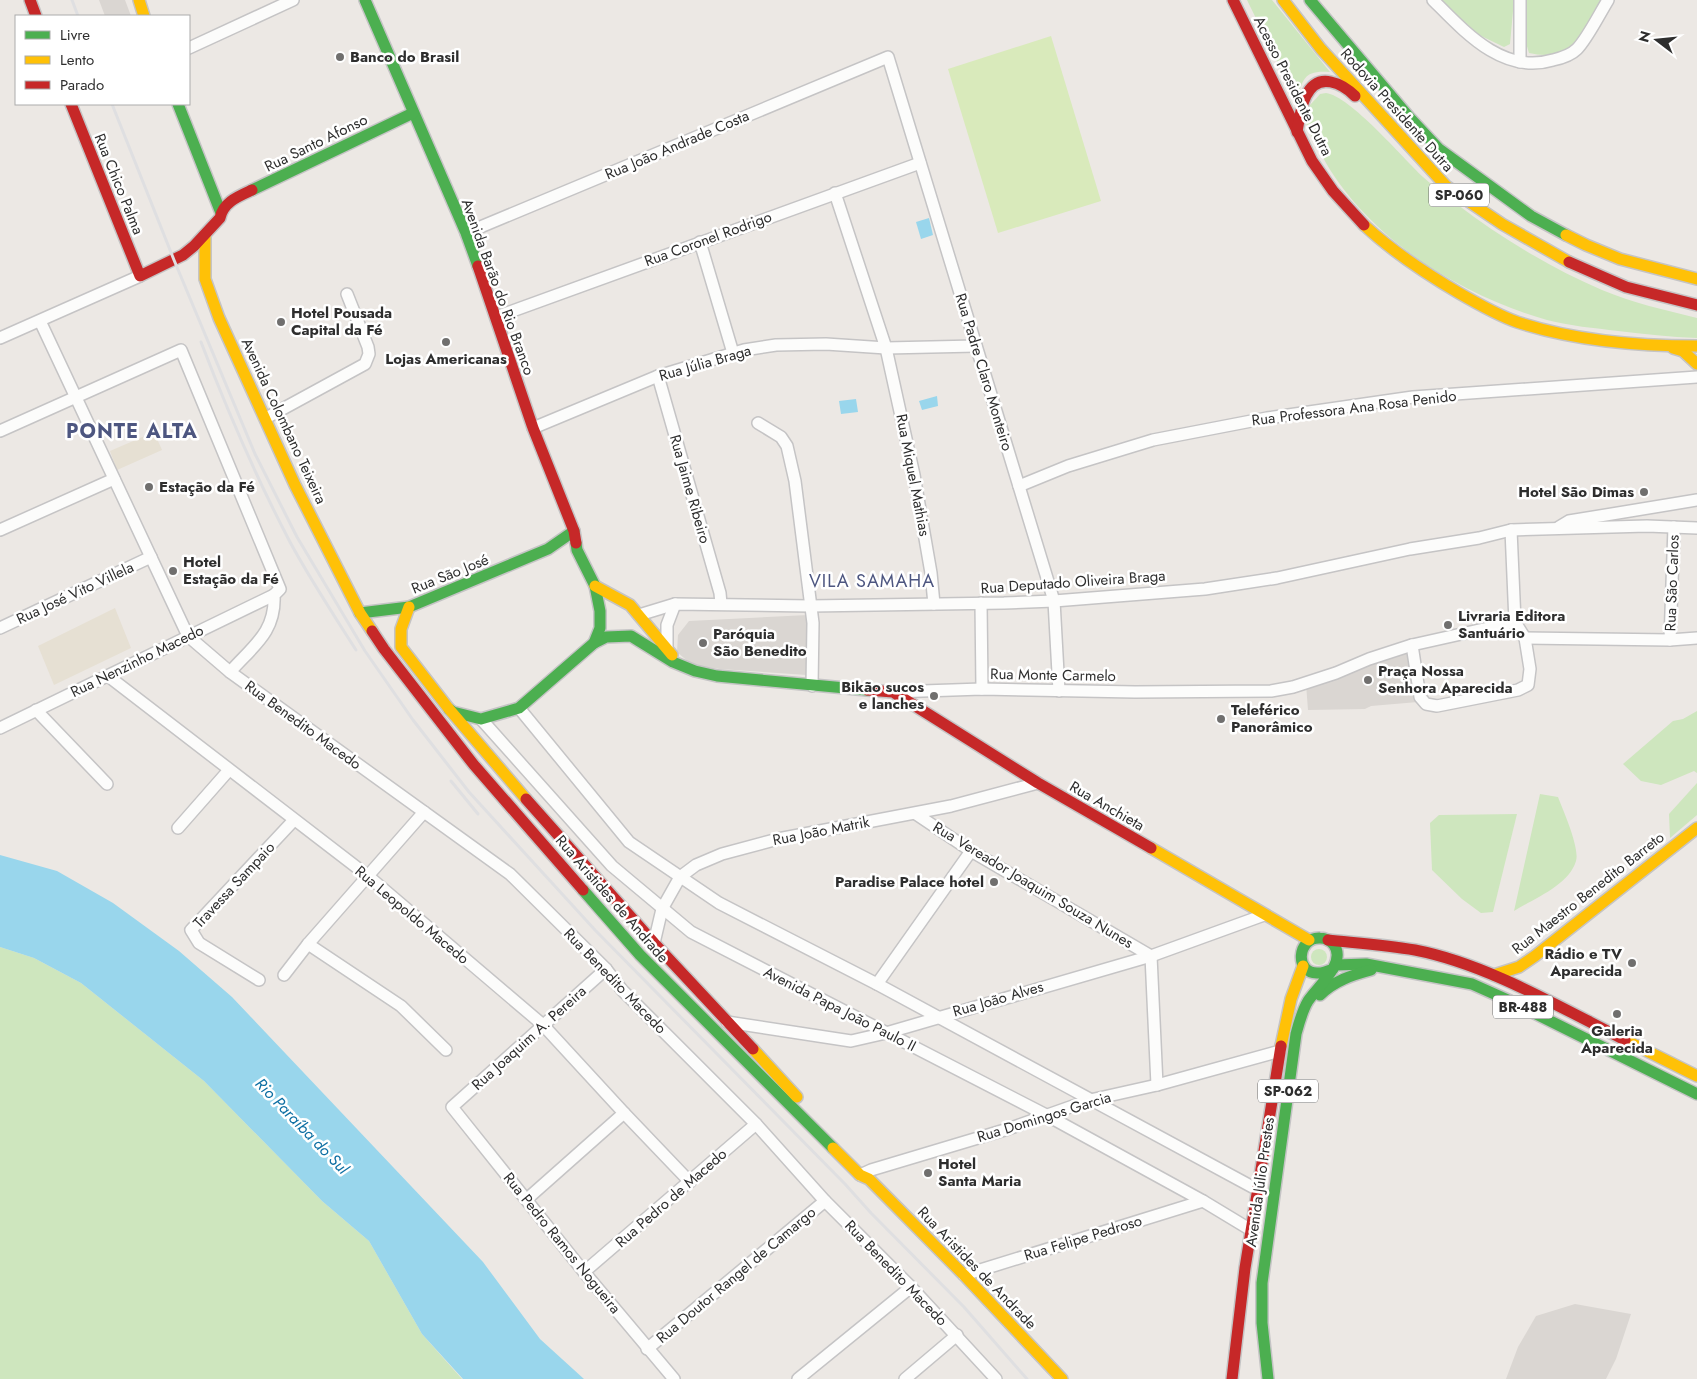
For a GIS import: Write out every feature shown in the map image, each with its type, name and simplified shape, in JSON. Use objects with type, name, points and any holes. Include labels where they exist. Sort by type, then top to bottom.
[{"type":"main road","points":[[30,0],[36,15]]},
{"type":"main road","points":[[138,0],[144,15]]},
{"type":"main road","name":"Avenida Barão do Rio Branco","points":[[365,0],[466,233],[533,428],[574,531]]},
{"type":"main road","name":"Acesso Presidente Dutra","points":[[1233,0],[1297,132],[1320,173],[1356,216],[1378,238],[1404,259],[1439,282],[1492,311],[1518,322],[1618,344],[1668,347],[1697,346]]},
{"type":"main road","name":"Rodovia Presidente Dutra","points":[[1282,0],[1321,49],[1446,186],[1502,224],[1558,257],[1626,287],[1697,305]]},
{"type":"main road","name":"Rodovia Presidente Dutra","points":[[1310,0],[1409,117],[1439,149],[1469,172],[1531,216],[1586,246],[1620,259],[1697,280]]},
{"type":"main road","points":[[1297,132],[1304,103],[1311,86],[1330,81],[1349,90],[1374,119],[1411,148]]},
{"type":"main road","name":"Rua Chico Palma","points":[[71,105],[140,276]]},
{"type":"main road","points":[[178,105],[221,213]]},
{"type":"main road","name":"Rua Santo Afonso","points":[[140,276],[183,255],[194,246],[220,218],[221,213],[232,200],[413,113]]},
{"type":"main road","name":"Rua Santo Afonso","points":[[216,199],[232,200]]},
{"type":"main road","name":"Avenida Colombano Teixeira","points":[[204,235],[205,279],[219,318],[295,485],[360,613]]},
{"type":"main road","points":[[183,255],[205,279]]},
{"type":"main road","points":[[1668,347],[1683,351],[1697,364]]},
{"type":"main road","points":[[448,709],[481,719],[519,708],[594,643],[600,628],[600,611],[595,586],[577,550],[574,531]]},
{"type":"main road","name":"Rua São José","points":[[360,613],[409,607],[548,549],[574,531]]},
{"type":"main road","name":"Rua São José","points":[[548,549],[567,548],[577,550]]},
{"type":"main road","points":[[595,586],[630,605],[682,665]]},
{"type":"main road","name":"Rua Aristides de Andrade","points":[[409,607],[401,629],[401,647],[448,709],[654,943],[865,1175]]},
{"type":"main road","name":"Rua Aristides de Andrade","points":[[360,613],[384,649],[474,765],[640,955],[865,1175],[964,1275],[1062,1379]]},
{"type":"main road","points":[[600,628],[612,631],[622,629],[639,615]]},
{"type":"main road","name":"Rua Monte Carmelo","points":[[594,643],[606,637],[631,636],[673,662],[695,671],[718,676],[893,692]]},
{"type":"main road","name":"Rua Anchieta","points":[[893,692],[1038,783],[1309,940]]},
{"type":"main road","name":"Rua Maestro Benedito Barreto","points":[[1494,975],[1519,967],[1535,956],[1697,828]]},
{"type":"main road","points":[[1309,940],[1322,938],[1415,950],[1453,960],[1494,975]]},
{"type":"main road","name":"SP-062","points":[[1303,966],[1300,955],[1309,940]]},
{"type":"main road","points":[[1303,966],[1311,973],[1318,974],[1334,967],[1337,954],[1336,948],[1328,940]]},
{"type":"main road","name":"BR-488","points":[[1334,967],[1366,964],[1472,984],[1697,1094]]},
{"type":"main road","name":"Avenida Júlio Prestes","points":[[1237,1379],[1233,1368],[1258,1186],[1280,1050],[1291,999],[1303,966]]},
{"type":"main road","name":"Avenida Júlio Prestes","points":[[1268,1379],[1261,1296],[1296,1034],[1300,1018],[1307,1003],[1334,967]]},
{"type":"main road","points":[[1296,1034],[1314,1002],[1324,990],[1359,972],[1382,967]]},
{"type":"main road","name":"BR-488","points":[[1494,975],[1697,1076]]},
{"type":"main road","points":[[1607,1050],[1613,1034]]},
{"type":"main road","points":[[1258,1186],[1276,1184]]},
{"type":"main road","points":[[1233,1368],[1238,1352],[1249,1348],[1266,1353]]},
{"type":"street","points":[[190,48],[293,0]]},
{"type":"street","points":[[1433,0],[1473,39],[1499,55],[1520,62],[1548,62],[1569,55],[1578,49],[1608,0]]},
{"type":"street","points":[[1520,0],[1520,62]]},
{"type":"street","name":"Rua Padre Claro Monteiro","points":[[888,57],[1054,601],[1059,691]]},
{"type":"street","name":"Rua João Andrade Costa","points":[[466,233],[888,57]]},
{"type":"street","name":"Rua Coronel Rodrigo","points":[[496,317],[920,163]]},
{"type":"street","name":"Rua Miquel Mathias","points":[[836,193],[886,348],[914,475],[931,573],[934,604]]},
{"type":"street","points":[[700,242],[733,352]]},
{"type":"street","points":[[0,338],[140,276]]},
{"type":"street","points":[[266,418],[365,364],[369,354],[368,348],[347,294]]},
{"type":"street","points":[[40,321],[188,636]]},
{"type":"street","name":"Rua Júlia Braga","points":[[533,428],[658,376],[733,352],[776,345],[826,344],[886,348],[976,346]]},
{"type":"street","points":[[0,430],[180,350],[280,589],[274,595],[275,609],[269,627],[230,672]]},
{"type":"street","name":"Rua Jaime Ribeiro","points":[[658,376],[722,604]]},
{"type":"street","name":"Rua Professora Ana Rosa Penido","points":[[1019,486],[1068,466],[1153,440],[1267,418],[1413,397],[1697,377]]},
{"type":"street","points":[[758,423],[781,437],[787,446],[797,490],[812,623],[812,686]]},
{"type":"street","points":[[0,530],[114,478]]},
{"type":"street","points":[[1557,527],[1569,521],[1697,500]]},
{"type":"street","points":[[1557,527],[1570,529],[1620,526],[1697,528]]},
{"type":"street","name":"Rua Deputado Oliveira Braga","points":[[639,615],[675,604],[810,606],[1054,601],[1242,584],[1336,566],[1410,549],[1479,538],[1511,530],[1557,527]]},
{"type":"street","name":"Rua São Carlos","points":[[1670,640],[1674,527]]},
{"type":"street","points":[[1412,645],[1420,697],[1426,704],[1437,706],[1518,690],[1528,685],[1530,669],[1525,638],[1515,622],[1511,530]]},
{"type":"street","name":"Rua José Vito Villela","points":[[0,628],[151,557]]},
{"type":"street","name":"Rua Nenzinho Macedo","points":[[0,728],[274,595]]},
{"type":"street","points":[[981,603],[982,689]]},
{"type":"street","points":[[667,649],[667,625],[675,604]]},
{"type":"street","name":"Rua Monte Carmelo","points":[[893,692],[982,689],[1271,691],[1293,687],[1336,673],[1412,645],[1515,622]]},
{"type":"street","name":"Rua Benedito Macedo","points":[[188,636],[230,672],[510,874],[606,970],[622,990],[756,1124],[825,1201],[911,1287],[996,1379]]},
{"type":"street","points":[[1525,638],[1670,640],[1697,638]]},
{"type":"street","name":"Rua Leopoldo Macedo","points":[[108,676],[368,876],[543,1025],[690,1182]]},
{"type":"street","points":[[519,708],[630,842],[719,904],[877,984],[1090,1100],[1258,1186]]},
{"type":"street","points":[[36,710],[107,784]]},
{"type":"street","name":"Avenida Papa João Paulo II","points":[[481,719],[612,866],[691,932],[1048,1116],[1203,1201],[1251,1230]]},
{"type":"street","points":[[178,828],[229,770]]},
{"type":"street","name":"Rua João Matrik","points":[[654,943],[662,909],[680,877],[696,865],[722,854],[778,839],[916,814],[1038,783]]},
{"type":"street","points":[[284,975],[308,944],[424,812]]},
{"type":"street","name":"Rua Vereador Joaquim Souza Nunes","points":[[916,814],[971,851],[1151,956]]},
{"type":"street","name":"Travessa Sampaio","points":[[260,980],[199,943],[191,930],[294,820]]},
{"type":"street","points":[[877,984],[971,851]]},
{"type":"street","name":"Rua João Alves","points":[[727,1022],[851,1041],[1151,956],[1264,915]]},
{"type":"street","points":[[308,944],[401,1006],[446,1050]]},
{"type":"street","points":[[1151,956],[1156,1085]]},
{"type":"street","name":"Rua Joaquim A. Pereira","points":[[452,1107],[606,970]]},
{"type":"street","name":"Rua Domingos Garcia","points":[[865,1175],[1048,1116],[1090,1100],[1156,1085],[1280,1050]]},
{"type":"street","name":"Rua Pedro Ramos Nogueira","points":[[452,1107],[584,1272],[674,1379]]},
{"type":"street","points":[[527,1199],[624,1113]]},
{"type":"street","name":"Rua Pedro de Macedo","points":[[584,1272],[756,1124]]},
{"type":"street","name":"Rua Doutor Rangel de Camargo","points":[[647,1349],[825,1201]]},
{"type":"street","name":"Rua Felipe Pedroso","points":[[964,1275],[1203,1201]]},
{"type":"street","points":[[798,1379],[911,1287]]},
{"type":"street","points":[[905,1379],[956,1335]]},
{"type":"shaded area","points":[[99,0],[125,0],[131,15],[105,15]]},
{"type":"shaded area","points":[[154,432],[162,450],[117,470],[110,451]]},
{"type":"shaded area","points":[[115,608],[131,648],[54,685],[38,646]]},
{"type":"shaded area","points":[[808,615],[807,675],[720,669],[692,665],[677,652],[678,635],[689,621]]},
{"type":"shaded area","name":"Praça Nossa Senhora Aparecida","points":[[1410,648],[1418,702],[1371,706],[1365,709],[1308,710],[1306,684]]},
{"type":"shaded area","points":[[1575,1304],[1631,1314],[1616,1359],[1606,1379],[1506,1379],[1518,1347],[1536,1316]]},
{"type":"green space","points":[[1247,0],[1272,0],[1330,72],[1315,72],[1306,77],[1296,100]]},
{"type":"green space","points":[[1442,0],[1514,0],[1510,44],[1504,47],[1475,33]]},
{"type":"green space","points":[[1526,0],[1602,0],[1583,33],[1575,42],[1567,49],[1544,55],[1529,53],[1526,43]]},
{"type":"green space","points":[[1051,36],[1101,201],[998,233],[948,69]]},
{"type":"green space","points":[[1326,93],[1336,97],[1362,116],[1427,181],[1492,229],[1546,263],[1602,290],[1637,302],[1697,318],[1697,338],[1600,329],[1547,320],[1515,310],[1483,296],[1421,261],[1393,240],[1368,217],[1345,191],[1326,163],[1308,129],[1305,116],[1307,109],[1320,94]]},
{"type":"green space","points":[[1697,711],[1697,773],[1694,771],[1661,785],[1641,781],[1623,764],[1673,721],[1683,719]]},
{"type":"green space","points":[[1697,783],[1697,815],[1670,838],[1669,814]]},
{"type":"green space","points":[[1540,794],[1558,797],[1576,847],[1576,861],[1572,870],[1559,884],[1514,911]]},
{"type":"green space","points":[[1517,814],[1493,912],[1481,913],[1462,899],[1432,870],[1430,823],[1439,815]]},
{"type":"green space","points":[[0,947],[34,958],[81,983],[204,1081],[322,1201],[369,1241],[422,1334],[462,1379],[0,1379]]},
{"type":"green space","points":[[1319,949],[1327,957],[1319,965],[1311,957]]},
{"type":"water","points":[[929,218],[933,235],[921,239],[916,222]]},
{"type":"water","points":[[937,396],[938,406],[922,410],[919,401]]},
{"type":"water","points":[[856,399],[858,412],[841,414],[839,401]]},
{"type":"water","name":"Rio Paraíba do Sul","points":[[0,855],[57,871],[113,903],[179,951],[232,997],[483,1262],[540,1339],[584,1379],[463,1379],[422,1334],[369,1241],[322,1201],[204,1081],[81,983],[34,958],[0,947]]},
{"type":"railway","points":[[72,0],[78,15]]},
{"type":"railway","points":[[112,105],[174,260],[255,454],[297,537],[365,651],[413,720],[469,792],[595,930],[964,1307],[1027,1379]]},
{"type":"railway","points":[[201,342],[242,443],[277,518],[356,650]]},
{"type":"railway","points":[[451,781],[478,814]]},
{"type":"traffic: fast","points":[[365,0],[466,233],[478,266]]},
{"type":"traffic: fast","points":[[1310,0],[1409,117],[1439,149],[1531,216],[1566,235]]},
{"type":"traffic: fast","points":[[178,105],[221,213]]},
{"type":"traffic: fast","points":[[252,190],[413,113]]},
{"type":"traffic: fast","points":[[360,613],[409,607],[548,549],[574,531]]},
{"type":"traffic: fast","points":[[449,709],[453,712],[481,719],[519,708],[594,643],[600,628],[600,611],[595,586],[577,550],[576,543]]},
{"type":"traffic: fast","points":[[594,643],[606,637],[631,636],[673,662],[695,671],[717,676],[867,690]]},
{"type":"traffic: fast","points":[[583,890],[640,955],[833,1148]]},
{"type":"traffic: fast","points":[[1268,1379],[1262,1323],[1262,1283],[1296,1034],[1306,1005],[1312,995],[1329,974],[1334,967],[1337,959],[1334,945],[1328,940],[1312,939],[1307,943],[1301,956],[1305,968],[1310,972],[1318,973],[1324,972],[1329,970],[1331,970],[1333,969]]},
{"type":"traffic: fast","points":[[1336,965],[1366,964],[1472,984],[1697,1094]]},
{"type":"traffic: fast","points":[[1320,995],[1344,979],[1371,970]]},
{"type":"traffic: slow","points":[[139,0],[144,15]]},
{"type":"traffic: slow","points":[[1283,0],[1321,49],[1446,186],[1502,224],[1569,262]]},
{"type":"traffic: slow","points":[[1364,225],[1398,253],[1434,278],[1488,309],[1517,322],[1561,334],[1606,341],[1697,346]]},
{"type":"traffic: slow","points":[[205,235],[205,279],[219,318],[295,485],[360,613],[372,631]]},
{"type":"traffic: slow","points":[[1566,235],[1620,259],[1697,279]]},
{"type":"traffic: slow","points":[[1673,348],[1683,351],[1697,364]]},
{"type":"traffic: slow","points":[[595,586],[630,605],[672,655]]},
{"type":"traffic: slow","points":[[409,607],[401,629],[401,647],[449,709],[526,799]]},
{"type":"traffic: slow","points":[[1494,975],[1519,967],[1535,956],[1697,828]]},
{"type":"traffic: slow","points":[[1151,848],[1309,940]]},
{"type":"traffic: slow","points":[[1281,1046],[1291,999],[1303,966]]},
{"type":"traffic: slow","points":[[1625,1040],[1697,1076]]},
{"type":"traffic: slow","points":[[753,1049],[797,1097]]},
{"type":"traffic: slow","points":[[833,1148],[860,1175],[869,1179],[964,1275],[1062,1379]]},
{"type":"traffic: jam","points":[[30,0],[36,15]]},
{"type":"traffic: jam","points":[[1233,0],[1312,161],[1333,191],[1364,225]]},
{"type":"traffic: jam","points":[[1297,132],[1305,98],[1309,90],[1315,85],[1322,82],[1335,83],[1344,87],[1355,96]]},
{"type":"traffic: jam","points":[[71,105],[140,276],[183,255],[220,218],[228,204],[237,197],[252,190]]},
{"type":"traffic: jam","points":[[1569,262],[1626,287],[1697,305]]},
{"type":"traffic: jam","points":[[478,266],[533,428],[574,531],[576,543]]},
{"type":"traffic: jam","points":[[372,631],[474,765],[583,890]]},
{"type":"traffic: jam","points":[[867,690],[893,692],[1038,783],[1151,848]]},
{"type":"traffic: jam","points":[[526,799],[654,943],[753,1049]]},
{"type":"traffic: jam","points":[[1328,940],[1415,950],[1469,965],[1522,988],[1625,1040]]},
{"type":"traffic: jam","points":[[1232,1379],[1245,1268],[1281,1046]]},
{"type":"place","name":"Banco do Brasil","points":[[340,57]]},
{"type":"place","name":"Hotel Pousada Capital da Fé","points":[[281,322]]},
{"type":"place","name":"Lojas Americanas","points":[[446,342]]},
{"type":"place","name":"Estação da Fé","points":[[149,487]]},
{"type":"place","name":"Hotel São Dimas","points":[[1644,492]]},
{"type":"place","name":"Hotel Estação da Fé","points":[[173,571]]},
{"type":"place","name":"Livraria Editora Santuário","points":[[1448,625]]},
{"type":"place","name":"Paróquia São Benedito","points":[[703,643]]},
{"type":"place","name":"Praça Nossa Senhora Aparecida","points":[[1368,680]]},
{"type":"place","name":"Bikão sucos e lanches","points":[[934,696]]},
{"type":"place","name":"Teleférico Panorâmico","points":[[1221,719]]},
{"type":"place","name":"Paradise Palace hotel","points":[[994,882]]},
{"type":"place","name":"Rádio e TV Aparecida","points":[[1632,963]]},
{"type":"place","name":"Galeria Aparecida","points":[[1617,1014]]},
{"type":"place","name":"Hotel Santa Maria","points":[[928,1173]]},
{"type":"district","name":"PONTE ALTA","points":[[132,431]]},
{"type":"district","name":"VILA SAMAHA","points":[[872,581]]}]
